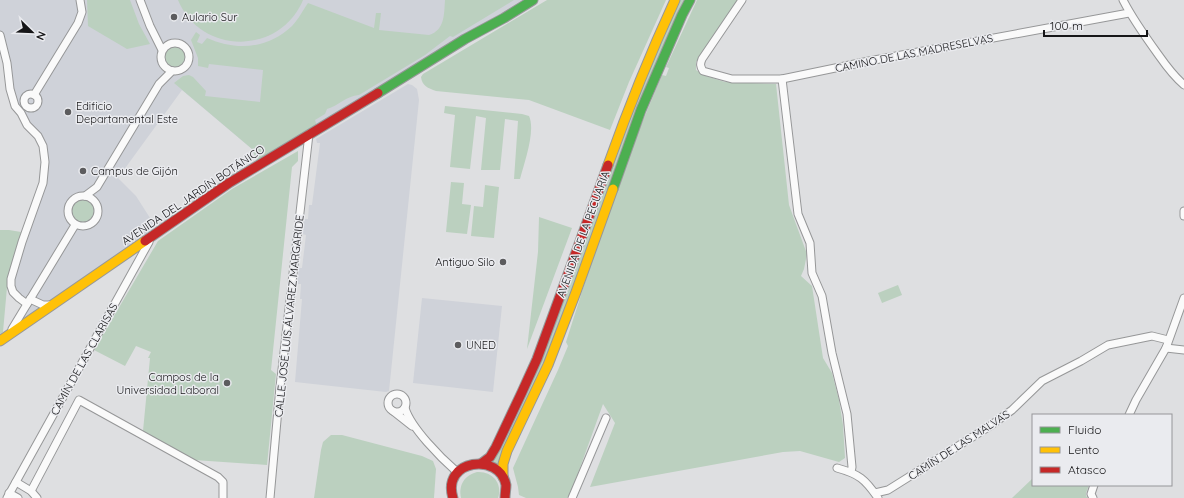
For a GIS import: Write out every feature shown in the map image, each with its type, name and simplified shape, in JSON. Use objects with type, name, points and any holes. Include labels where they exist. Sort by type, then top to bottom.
[{"type":"main road","name":"AVENIDA DEL JARDÍN BOTÁNICO","points":[[465,39],[499,14],[522,0]]},
{"type":"main road","name":"AVENIDA DEL JARDÍN BOTÁNICO","points":[[0,341],[228,183],[465,39],[533,0]]},
{"type":"main road","name":"AVENIDA DE LA PECUARIA","points":[[482,463],[490,456],[496,447],[536,361],[564,288],[629,106],[675,0]]},
{"type":"main road","name":"AVENIDA DE LA PECUARIA","points":[[503,477],[503,464],[507,451],[548,365],[576,292],[641,110],[682,15],[690,0]]},
{"type":"main road","points":[[453,498],[453,478],[457,472],[472,464],[482,463],[496,469],[503,477],[506,488],[505,498]]},
{"type":"street","points":[[21,113],[27,106],[31,108],[36,105],[37,101],[34,95],[78,23],[82,12],[80,0]]},
{"type":"street","points":[[140,0],[150,26],[158,39],[162,50],[161,61],[164,66],[172,71],[177,71],[187,65],[189,57],[188,52],[182,44],[158,39]]},
{"type":"street","name":"CAMINO DE LAS MADRESELVAS","points":[[742,0],[702,59],[700,63],[703,71],[732,79],[782,79],[869,60],[1129,13]]},
{"type":"street","points":[[1123,0],[1129,13],[1168,67],[1184,85]]},
{"type":"street","points":[[0,35],[7,63],[10,89],[15,106],[21,113],[27,125],[38,136],[43,146],[44,162],[43,183],[22,242],[11,279],[11,286],[13,292],[19,298],[43,305],[52,305]]},
{"type":"street","points":[[162,50],[167,45],[172,43]]},
{"type":"street","points":[[85,196],[97,187],[158,84],[164,66]]},
{"type":"street","points":[[158,84],[172,71]]},
{"type":"street","points":[[782,79],[798,214],[810,243],[812,272],[822,296],[832,353],[847,414],[852,467],[851,472]]},
{"type":"street","name":"CALLE JOSÉ LUIS ÁLVAREZ MARGARIDE","points":[[270,498],[280,387],[309,134]]},
{"type":"street","points":[[95,202],[97,187]]},
{"type":"street","points":[[85,196],[92,198],[95,202],[98,209],[98,216],[96,221],[90,226],[82,227],[75,225],[70,221],[67,209],[73,200],[77,197],[85,196]]},
{"type":"street","points":[[1184,211],[1184,216]]},
{"type":"street","points":[[9,335],[75,225]]},
{"type":"street","name":"CAMÍN DE LAS CLARISAS","points":[[18,498],[8,496],[152,236]]},
{"type":"street","points":[[1129,414],[1166,348],[1184,298]]},
{"type":"street","name":"CAMÍN DE LAS MALVAS","points":[[876,496],[990,426],[1012,410],[1042,381],[1108,345],[1152,336],[1168,340]]},
{"type":"street","points":[[1166,348],[1184,350]]},
{"type":"street","points":[[418,431],[389,406],[388,401],[391,396],[394,394],[400,394],[405,398],[407,403],[405,408],[410,420],[448,465],[457,472]]},
{"type":"street","points":[[16,482],[34,496],[79,400],[218,477],[223,482],[224,498]]},
{"type":"street","points":[[393,411],[398,412],[405,408]]},
{"type":"street","points":[[572,498],[606,418]]},
{"type":"street","points":[[837,468],[851,472],[867,483],[876,496]]},
{"type":"street","points":[[1093,498],[1091,494],[1094,486]]},
{"type":"street","points":[[506,488],[511,498]]},
{"type":"shaded area","name":"Campus de Gijón","points":[[0,0],[522,0],[259,165],[252,149],[182,90],[118,178],[136,196],[159,232],[9,335],[27,304],[11,286],[43,183],[43,146],[15,106],[0,35]]},
{"type":"shaded area","points":[[408,84],[417,89],[419,100],[389,391],[386,392],[295,382],[302,299],[300,299],[301,284],[297,284],[299,268],[302,268],[306,235],[302,234],[304,219],[308,219],[309,205],[312,205],[320,143],[317,143],[316,139]]},
{"type":"shaded area","name":"UNED","points":[[422,298],[502,306],[493,392],[413,383]]},
{"type":"green space","points":[[87,0],[130,0],[139,24],[150,44],[127,49],[88,26]]},
{"type":"green space","points":[[178,0],[303,0],[292,18],[277,31],[259,39],[240,42],[222,39],[204,31],[189,18]]},
{"type":"green space","points":[[445,0],[514,0],[453,37],[450,36],[425,55],[359,95],[350,97],[327,109],[325,114],[315,120],[318,129],[259,165],[252,149],[174,83],[183,76],[189,75],[193,77],[206,91],[205,96],[260,102],[263,70],[209,64],[208,68],[198,66],[198,58],[191,40],[196,32],[200,35],[197,42],[202,44],[207,38],[229,45],[251,46],[283,34],[292,26],[308,3],[374,28],[376,13],[381,13],[379,30],[429,35],[438,29],[443,21]]},
{"type":"green space","points":[[547,0],[666,0],[629,82],[610,130],[529,100],[436,91],[424,85],[421,77],[423,74]]},
{"type":"green space","points":[[675,0],[690,0],[682,15],[576,292],[507,451],[503,477],[489,465],[536,361]]},
{"type":"green space","points":[[697,0],[739,0],[696,62],[696,70],[706,76],[725,82],[776,84],[789,205],[807,254],[801,276],[812,286],[823,358],[832,373],[839,400],[843,425],[845,458],[839,462],[800,451],[783,452],[590,487],[615,423],[603,404],[572,490],[567,498],[526,498],[519,495],[513,468],[568,346],[566,342],[587,276],[636,137],[662,75],[666,76],[669,68],[666,67]]},
{"type":"green space","points":[[175,45],[184,48],[187,57],[184,66],[175,69],[166,66],[163,57],[166,48]]},
{"type":"green space","points":[[445,106],[529,116],[531,122],[530,138],[520,179],[514,179],[518,121],[505,119],[500,170],[481,170],[486,118],[476,116],[470,169],[450,167],[455,115],[444,113]]},
{"type":"green space","points":[[298,151],[298,161],[292,167],[271,370],[276,374],[267,465],[194,460],[143,431],[150,358],[148,358],[151,352],[136,346],[125,366],[94,350],[158,241],[232,189]]},
{"type":"green space","points":[[451,182],[464,183],[462,204],[471,205],[467,234],[446,232]]},
{"type":"green space","points":[[485,185],[499,187],[494,238],[471,236],[474,206],[483,207]]},
{"type":"green space","points":[[82,199],[87,200],[93,206],[93,216],[87,222],[82,223],[77,222],[71,216],[70,211],[71,206],[77,200]]},
{"type":"green space","points":[[539,217],[572,228],[527,349],[538,252]]},
{"type":"green space","points":[[0,230],[21,232],[8,276],[3,332],[0,334]]},
{"type":"green space","points":[[898,285],[902,295],[882,303],[878,293]]},
{"type":"green space","points":[[331,435],[342,435],[422,456],[433,461],[436,469],[434,498],[314,498],[323,442]]},
{"type":"green space","points":[[482,472],[492,476],[495,479],[499,487],[498,498],[461,498],[460,493],[463,481],[473,473]]},
{"type":"green space","points":[[1032,479],[1032,486],[1089,486],[1086,493],[1088,498],[1012,498]]},
{"type":"traffic: fast","points":[[378,93],[465,39],[533,0]]},
{"type":"traffic: fast","points":[[613,189],[641,110],[682,15],[690,0]]},
{"type":"traffic: slow","points":[[608,165],[623,123],[675,0]]},
{"type":"traffic: slow","points":[[503,477],[503,464],[507,451],[548,365],[613,189]]},
{"type":"traffic: slow","points":[[0,341],[145,241]]},
{"type":"traffic: jam","points":[[145,241],[229,183],[378,93]]},
{"type":"traffic: jam","points":[[482,463],[490,457],[496,447],[537,359],[608,165]]},
{"type":"traffic: jam","points":[[453,498],[452,485],[455,475],[463,468],[473,464],[483,464],[494,468],[502,474],[506,485],[505,498]]},
{"type":"place","name":"Aulario Sur","points":[[174,17]]},
{"type":"place","name":"Edificio Departamental Este","points":[[68,112]]},
{"type":"place","name":"Campus de Gijón","points":[[83,171]]},
{"type":"place","name":"Antiguo Silo","points":[[503,262]]},
{"type":"place","name":"UNED","points":[[458,345]]},
{"type":"place","name":"Campos de la Universidad Laboral","points":[[227,383]]}]
